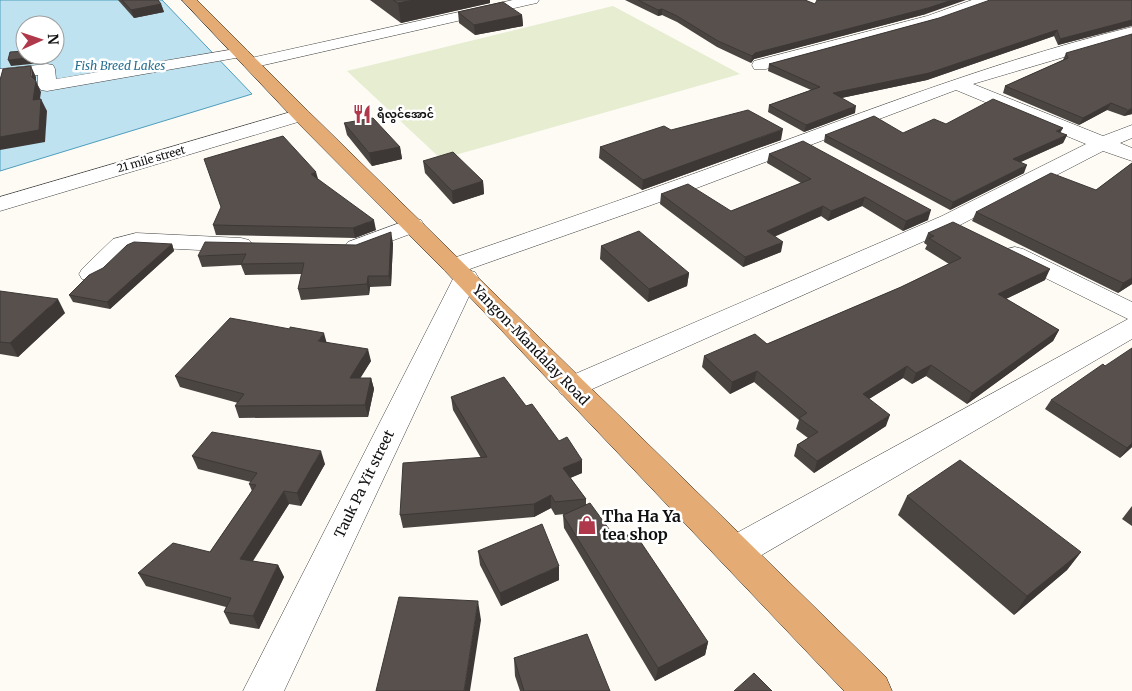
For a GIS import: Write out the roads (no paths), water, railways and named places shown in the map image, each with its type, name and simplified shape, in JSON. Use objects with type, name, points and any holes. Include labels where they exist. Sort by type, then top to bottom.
[{"type":"highway","name":"Yangon-Mandalay Road","points":[[189,0],[301,115],[460,272],[872,691]]},
{"type":"street","points":[[0,74],[47,69],[47,86],[246,58],[532,0]]},
{"type":"street","points":[[760,65],[932,19],[986,0]]},
{"type":"street","points":[[460,272],[799,141],[956,84],[1099,40],[1132,32]]},
{"type":"street","points":[[1099,40],[1124,48]]},
{"type":"street","points":[[956,84],[1132,155]]},
{"type":"street","name":"21 mile street","points":[[0,204],[301,115]]},
{"type":"street","points":[[774,127],[824,154]]},
{"type":"street","points":[[571,387],[950,221],[1103,143],[1132,131]]},
{"type":"street","points":[[925,208],[1132,312]]},
{"type":"street","points":[[339,246],[358,247],[413,225]]},
{"type":"street","points":[[91,274],[121,244],[136,240],[262,246]]},
{"type":"street","name":"Tauk Pa Yit street","points":[[263,691],[460,272]]},
{"type":"street","points":[[735,552],[1132,328]]},
{"type":"water","name":"Fish Breed Lakes","points":[[0,0],[162,0],[252,94],[0,171]]},
{"type":"place","name":"ရီလွင်အောင်","points":[[362,114]]},
{"type":"place","name":"Tha Ha Ya tea shop","points":[[587,525]]}]
